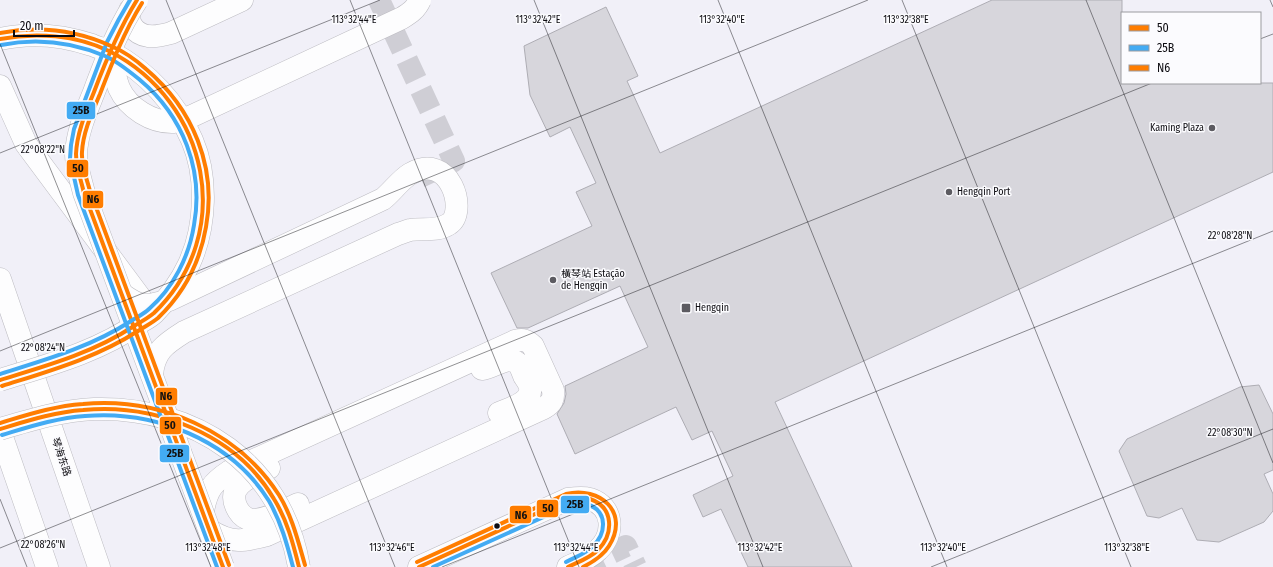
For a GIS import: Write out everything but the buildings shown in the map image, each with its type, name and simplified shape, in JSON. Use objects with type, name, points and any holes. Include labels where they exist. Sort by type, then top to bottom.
[{"type":"main road","points":[[134,5],[128,17],[136,30],[149,36],[160,36],[171,33],[242,0]]},
{"type":"main road","points":[[112,45],[114,73],[119,88],[126,100],[135,109],[159,121],[175,122],[200,113],[402,18],[411,12],[420,0]]},
{"type":"main road","points":[[134,5],[112,45],[82,124],[77,140],[76,155],[78,172],[84,193],[211,531],[223,567]]},
{"type":"main road","points":[[0,39],[31,35],[56,36],[82,42],[111,52],[131,65],[154,84],[173,106],[183,123],[192,140],[198,159],[203,191],[199,237],[190,264],[177,286],[154,313],[125,333],[97,347],[64,360],[0,380]]},
{"type":"main road","points":[[0,86],[26,144],[145,304]]},
{"type":"main road","points":[[122,294],[134,302],[142,305],[154,305],[169,300],[383,199],[409,174],[421,169],[430,168],[441,172],[447,178],[452,187],[457,202],[456,215],[450,224],[437,229],[409,230],[398,234],[184,332],[169,341],[161,349],[153,365],[152,375]]},
{"type":"main road","name":"琴海东路","points":[[0,279],[99,567]]},
{"type":"main road","points":[[203,511],[210,487],[230,471],[515,341],[529,341],[533,346],[553,390],[554,397],[550,404],[544,408],[267,534],[235,541],[222,538],[211,531]]},
{"type":"main road","points":[[507,360],[514,360],[519,364],[530,388],[529,395],[524,402],[275,514],[250,520],[240,515],[236,506],[234,493],[238,486],[248,478],[489,368],[507,360]]},
{"type":"main road","points":[[443,374],[489,368]]},
{"type":"main road","points":[[47,567],[0,430],[66,412],[94,409],[121,409],[151,413],[175,420],[201,431],[231,450],[253,470],[268,488],[283,516],[293,540],[299,567]]},
{"type":"main road","points":[[401,473],[498,413]]},
{"type":"main road","points":[[418,567],[568,499],[581,498],[591,500],[600,505],[606,512],[610,528],[607,538],[599,549],[589,557],[568,567]]},
{"type":"tunnel","points":[[379,0],[454,161],[420,177]]},
{"type":"tunnel","points":[[582,567],[626,546],[636,567]]},
{"type":"transit line","name":"25B","points":[[130,0],[107,42],[74,129],[70,159],[78,195],[217,567]]},
{"type":"transit line","name":"50","points":[[137,0],[113,45],[85,115],[77,146],[77,164],[84,193],[223,567]]},
{"type":"transit line","name":"N6","points":[[142,3],[119,48],[91,115],[83,145],[82,162],[90,191],[229,565]]},
{"type":"transit line","name":"N6","points":[[0,33],[42,30],[84,36],[116,48],[142,66],[163,85],[177,102],[189,121],[198,140],[204,161],[208,183],[209,205],[203,240],[195,265],[183,288],[158,318],[106,349],[72,363],[2,386]]},
{"type":"transit line","name":"50","points":[[0,39],[28,36],[56,36],[83,41],[109,51],[143,74],[170,102],[189,135],[200,171],[203,208],[196,245],[180,281],[154,313],[102,344],[86,351],[52,364],[0,380]]},
{"type":"transit line","name":"25B","points":[[0,374],[84,346],[116,330],[147,311],[158,301],[179,271],[192,237],[196,204],[196,184],[193,164],[179,127],[155,94],[123,66],[109,58],[80,47],[41,42],[1,45]]},
{"type":"transit line","name":"N6","points":[[0,423],[41,411],[62,407],[83,404],[112,403],[140,406],[194,422],[219,436],[241,452],[262,472],[279,495],[288,511],[305,565]]},
{"type":"transit line","name":"50","points":[[0,429],[41,417],[62,413],[83,410],[110,409],[138,412],[165,418],[191,428],[216,440],[238,457],[258,476],[283,515],[292,540],[299,567]]},
{"type":"transit line","name":"25B","points":[[2,435],[43,423],[64,419],[85,416],[111,415],[138,418],[164,424],[189,433],[213,446],[234,461],[253,480],[269,501],[277,517],[293,567]]},
{"type":"transit line","name":"N6","points":[[417,562],[566,494],[578,493],[590,494],[600,498],[608,504],[614,512],[616,522],[615,534],[607,550],[598,558],[583,567]]},
{"type":"transit line","name":"50","points":[[419,567],[568,499],[590,499],[604,508],[607,514],[609,522],[607,536],[603,544],[595,553],[588,558],[568,567]]},
{"type":"transit line","name":"25B","points":[[433,567],[570,505],[589,505],[595,508],[602,518],[603,524],[601,536],[590,549],[566,562]]},
{"type":"place","name":"Kaming Plaza","points":[[1212,128]]},
{"type":"place","name":"Hengqin Port","points":[[949,192]]},
{"type":"place","name":"橫琴站 Estação de Hengqin","points":[[553,280]]},
{"type":"place","name":"Hengqin","points":[[686,308]]}]
